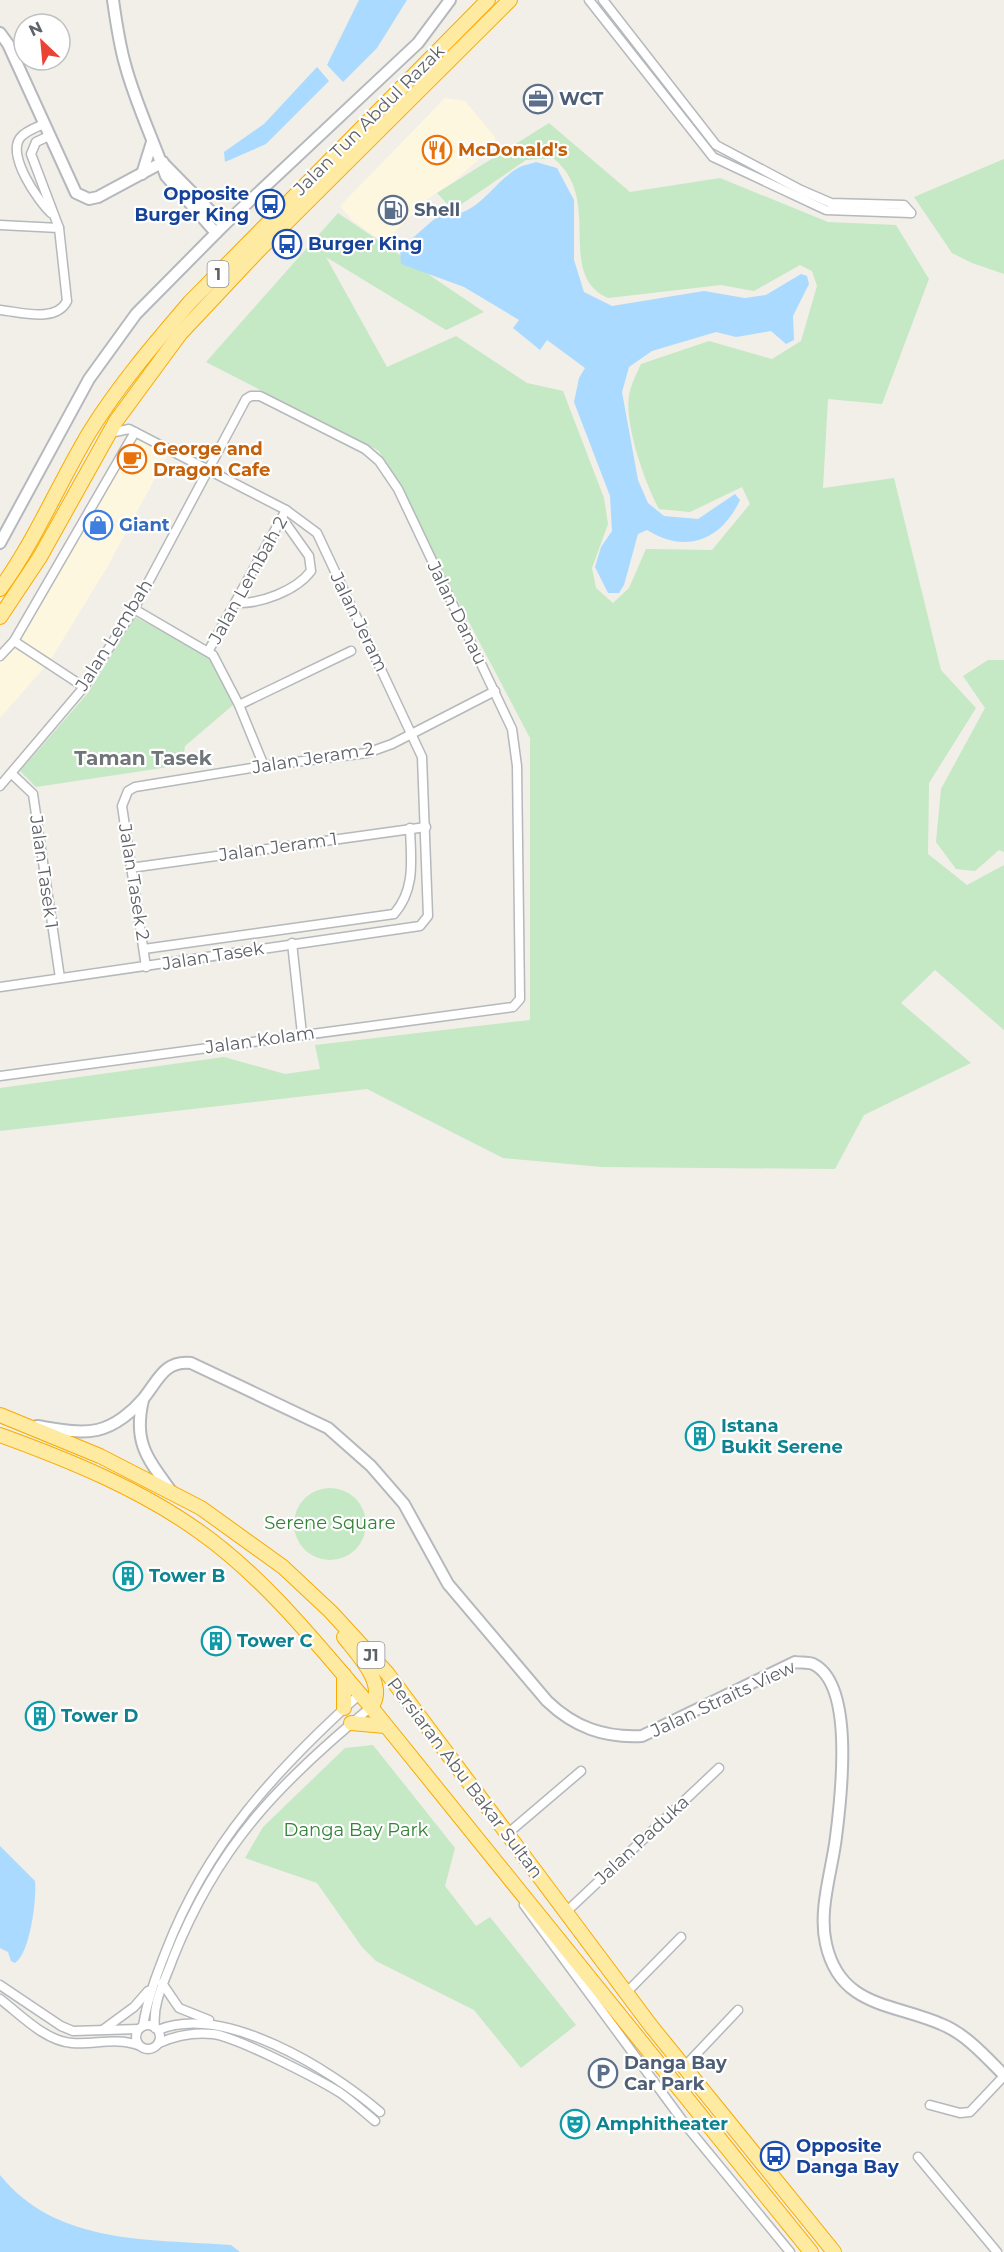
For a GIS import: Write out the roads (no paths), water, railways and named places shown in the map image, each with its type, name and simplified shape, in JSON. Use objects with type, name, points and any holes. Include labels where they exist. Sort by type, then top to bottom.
[{"type":"highway","name":"Jalan Tun Abdul Razak","points":[[125,408],[155,364],[206,306],[510,0]]},
{"type":"highway","name":"Jalan Tun Abdul Razak","points":[[0,590],[27,549],[90,433],[147,352],[206,286],[486,2]]},
{"type":"highway","name":"1","points":[[0,617],[40,557],[125,408]]},
{"type":"highway","name":"Persiaran Abu Bakar Sultan","points":[[0,1415],[100,1456],[174,1494],[245,1538],[306,1588],[387,1673],[626,1993],[834,2252]]},
{"type":"highway","name":"Persiaran Abu Bakar Sultan","points":[[0,1435],[88,1469],[160,1507],[201,1532],[260,1583],[371,1707],[811,2252]]},
{"type":"highway","points":[[306,1588],[350,1644],[377,1687],[377,1699],[371,1707]]},
{"type":"highway","points":[[344,1676],[344,1708]]},
{"type":"highway","points":[[360,1694],[377,1687],[388,1690],[398,1698],[454,1763]]},
{"type":"highway","points":[[351,1723],[385,1726]]},
{"type":"street","points":[[113,0],[125,64],[152,142],[164,164],[220,229]]},
{"type":"street","points":[[0,543],[89,379],[113,343],[160,288],[418,43],[450,0]]},
{"type":"street","points":[[589,0],[713,157],[826,210],[911,213],[904,205],[831,203],[801,190],[716,145],[603,0]]},
{"type":"street","points":[[0,33],[76,193],[89,199],[98,197],[164,164]]},
{"type":"street","points":[[0,310],[54,314],[63,308],[68,297],[59,228],[51,213],[41,204],[29,184],[17,158],[16,148],[20,138],[44,124]]},
{"type":"street","points":[[50,136],[36,142],[31,153],[50,200],[51,213]]},
{"type":"street","points":[[142,174],[152,142]]},
{"type":"street","points":[[164,164],[166,176],[173,186],[220,229]]},
{"type":"street","points":[[142,174],[173,186]]},
{"type":"street","points":[[0,225],[59,228]]},
{"type":"street","name":"Jalan Danau","points":[[206,470],[246,399],[255,395],[373,455],[398,489],[512,729],[517,766],[518,1003]]},
{"type":"street","points":[[125,408],[126,423],[132,430]]},
{"type":"street","points":[[109,434],[132,430]]},
{"type":"street","points":[[0,656],[14,641],[132,430]]},
{"type":"street","name":"Jalan Jeram","points":[[132,430],[317,533],[422,757],[426,827],[428,916],[426,922]]},
{"type":"street","name":"Jalan Lembah","points":[[0,786],[84,687],[134,609],[206,470]]},
{"type":"street","points":[[236,603],[265,600],[298,583],[310,571],[309,556],[284,514]]},
{"type":"street","name":"Jalan Lembah 2","points":[[209,650],[284,514]]},
{"type":"street","points":[[134,609],[209,650],[218,660],[264,766]]},
{"type":"street","points":[[14,641],[84,687]]},
{"type":"street","points":[[239,705],[351,651]]},
{"type":"street","name":"Jalan Jeram 2","points":[[123,798],[135,787],[264,766],[367,753],[495,691]]},
{"type":"street","name":"Jalan Tasek 1","points":[[12,774],[33,794],[60,978]]},
{"type":"street","name":"Jalan Tasek 2","points":[[123,798],[130,867],[146,967]]},
{"type":"street","name":"Jalan Jeram 1","points":[[130,867],[426,827]]},
{"type":"street","name":"Jalan Tasek","points":[[144,949],[394,914],[404,902],[412,874],[410,828]]},
{"type":"street","name":"Jalan Tasek","points":[[0,987],[420,926],[426,922]]},
{"type":"street","points":[[292,943],[302,1034]]},
{"type":"street","name":"Jalan Kolam","points":[[0,1076],[513,1007],[518,1003]]},
{"type":"street","name":"Jalan Straits View","points":[[25,1424],[69,1431],[99,1430],[120,1420],[143,1400],[169,1366],[180,1362],[191,1363],[328,1428],[388,1483],[417,1526],[448,1584],[528,1679],[562,1716],[587,1729],[621,1737],[642,1736],[795,1662],[812,1664],[833,1687],[842,1720],[836,1836],[823,1927],[830,1958],[841,1979],[859,1996],[942,2024],[961,2035],[1004,2076]]},
{"type":"street","points":[[143,1400],[139,1423],[140,1444],[174,1494]]},
{"type":"street","points":[[138,2045],[135,2036],[141,2027],[187,1900],[204,1869],[241,1815],[266,1786],[360,1694]]},
{"type":"street","points":[[104,2030],[142,2000],[158,1982],[228,1849],[273,1795],[371,1707]]},
{"type":"street","name":"Jalan Paduka","points":[[565,1913],[718,1768]]},
{"type":"street","points":[[507,1834],[581,1771]]},
{"type":"street","points":[[514,1886],[533,1920],[688,2128],[790,2252]]},
{"type":"street","points":[[626,1993],[681,1937]]},
{"type":"street","points":[[158,1982],[179,2008],[268,2043],[348,2084],[380,2112]]},
{"type":"street","points":[[158,1982],[154,2014],[159,2043]]},
{"type":"street","points":[[0,1985],[61,2026],[73,2031],[141,2027],[156,2029],[175,2023],[224,2025]]},
{"type":"street","points":[[0,1999],[59,2041],[74,2043],[126,2041],[150,2049],[177,2035],[216,2034],[245,2044],[339,2092],[375,2121]]},
{"type":"street","points":[[684,2067],[738,2010]]},
{"type":"street","points":[[930,2105],[960,2113],[970,2112],[1004,2076]]},
{"type":"street","points":[[918,2157],[941,2189],[997,2252]]},
{"type":"water","points":[[359,0],[407,0],[377,48],[343,82],[327,65]]},
{"type":"water","points":[[317,67],[329,81],[266,144],[225,162],[224,152],[264,124]]},
{"type":"water","points":[[536,162],[557,168],[574,200],[574,260],[584,292],[612,306],[704,291],[745,298],[766,295],[801,274],[807,276],[809,284],[793,316],[794,340],[786,344],[771,331],[736,337],[716,332],[652,351],[629,367],[622,392],[638,480],[648,503],[664,516],[698,519],[735,494],[740,500],[723,525],[701,539],[688,542],[675,541],[647,530],[638,534],[624,585],[619,593],[608,593],[595,567],[601,547],[612,531],[610,496],[574,402],[579,378],[585,368],[547,340],[540,350],[513,328],[519,320],[464,287],[401,264],[400,249],[439,215],[464,212],[518,168]]},
{"type":"water","points":[[0,1846],[35,1881],[34,1912],[28,1938],[25,1949],[15,1963],[11,1961],[8,1952],[0,1948]]},
{"type":"water","points":[[0,2175],[23,2198],[48,2215],[76,2226],[137,2239],[231,2245],[240,2252],[0,2252]]},
{"type":"place","name":"WCT","points":[[538,99]]},
{"type":"place","name":"McDonald's","points":[[437,150]]},
{"type":"place","name":"Opposite Burger King","points":[[270,204]]},
{"type":"place","name":"Shell","points":[[393,210]]},
{"type":"place","name":"Burger King","points":[[287,244]]},
{"type":"place","name":"George and Dragon Cafe","points":[[132,459]]},
{"type":"place","name":"Giant","points":[[98,525]]},
{"type":"place","name":"Istana Bukit Serene","points":[[700,1436]]},
{"type":"place","name":"Tower B","points":[[128,1576]]},
{"type":"place","name":"Tower C","points":[[216,1641]]},
{"type":"place","name":"Tower D","points":[[40,1716]]},
{"type":"place","name":"Danga Bay Car Park","points":[[603,2073]]},
{"type":"place","name":"Amphitheater","points":[[575,2124]]},
{"type":"place","name":"Opposite Danga Bay","points":[[775,2156]]},
{"type":"district","name":"Taman Tasek","points":[[143,758]]},
{"type":"park label","name":"Serene Square","points":[[330,1523]]},
{"type":"park label","name":"Danga Bay Park","points":[[356,1830]]}]
